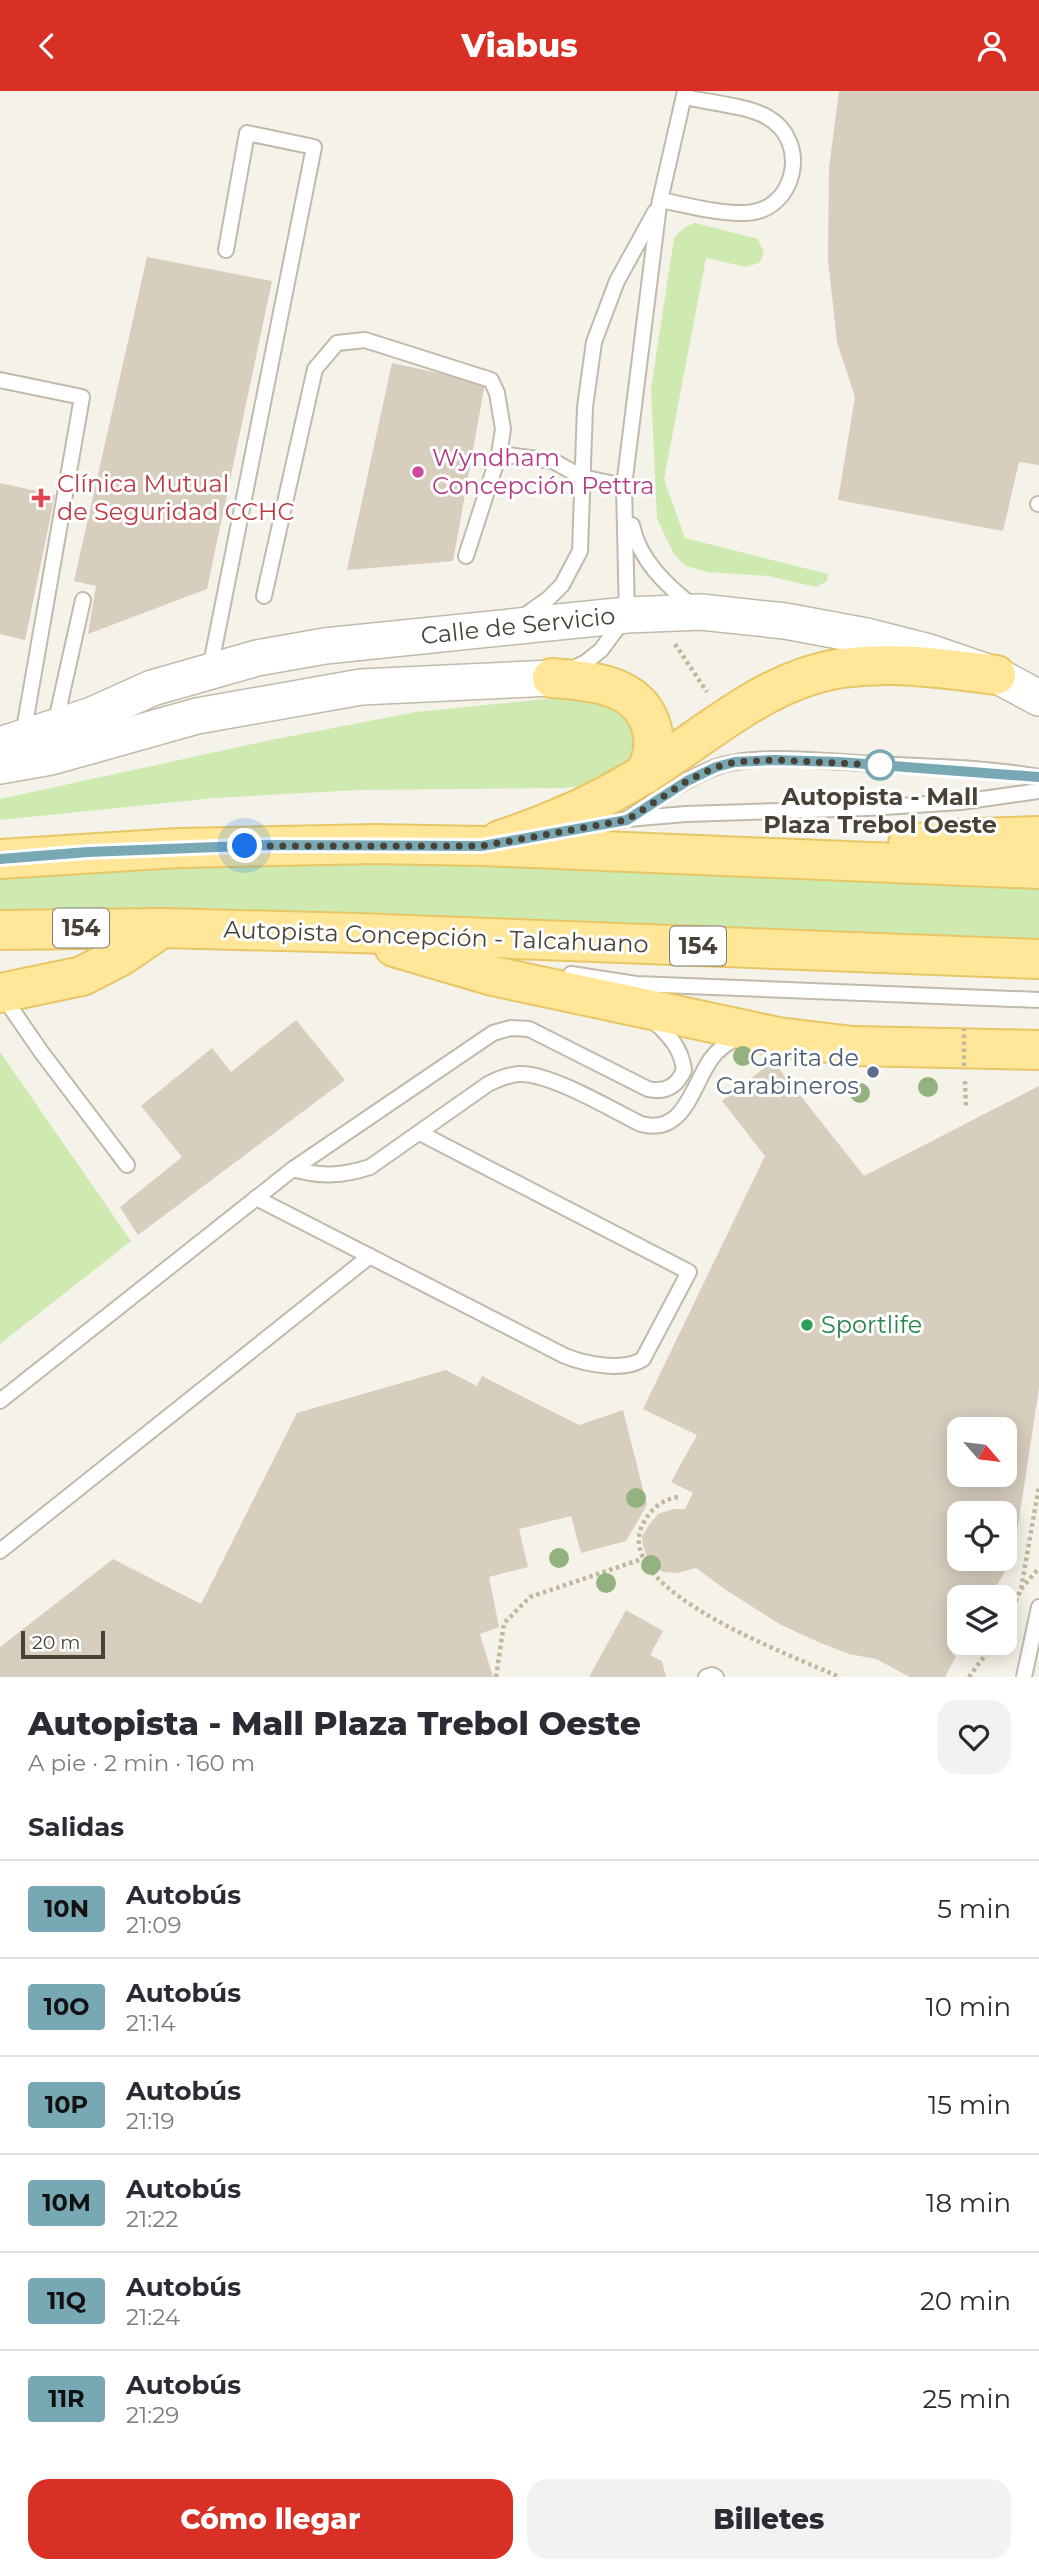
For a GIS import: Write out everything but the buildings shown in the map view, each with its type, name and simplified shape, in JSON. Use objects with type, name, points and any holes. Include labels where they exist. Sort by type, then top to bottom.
[{"type":"main road","points":[[482,846],[534,829],[583,807],[643,775],[724,718],[791,682],[840,669],[907,664],[996,675]]},
{"type":"main road","points":[[552,678],[619,689],[637,701],[650,720],[654,742],[649,765],[643,775]]},
{"type":"main road","points":[[811,860],[922,842],[1039,836]]},
{"type":"main road","points":[[0,859],[100,851],[268,845],[482,846],[1039,869]]},
{"type":"main road","points":[[1,993],[82,976],[121,956],[162,928]]},
{"type":"main road","name":"Autopista Concepción - Talcahuano","points":[[0,930],[162,928],[357,933],[1039,959]]},
{"type":"main road","points":[[357,933],[448,964],[751,1032],[853,1046],[1039,1050]]},
{"type":"street","name":"Calle de Servicio","points":[[0,766],[32,743],[152,688],[257,657],[325,646],[641,615],[701,612],[785,621],[866,636],[929,652],[996,675],[1039,698]]},
{"type":"street","name":"Calle de Servicio","points":[[32,743],[361,687],[552,678]]},
{"type":"lane","points":[[552,678],[586,662],[641,615],[624,486],[660,202],[685,94],[766,115],[779,125],[789,139],[794,155],[788,187],[778,200],[763,209],[746,213],[660,202]]},
{"type":"lane","points":[[209,671],[314,147],[247,133],[226,250]]},
{"type":"lane","points":[[491,629],[531,612],[555,592],[580,551],[585,407],[594,342],[617,281],[660,202]]},
{"type":"lane","points":[[264,596],[314,369],[337,343],[365,340],[491,380],[498,393],[503,429],[499,454],[466,556]]},
{"type":"lane","points":[[0,380],[82,397],[32,743]]},
{"type":"lane","points":[[499,454],[553,461],[582,477],[624,486]]},
{"type":"lane","points":[[624,486],[636,543],[668,587],[701,612]]},
{"type":"lane","points":[[32,743],[83,600]]},
{"type":"lane","points":[[627,820],[687,781],[716,767],[735,762],[839,762],[1039,777]]},
{"type":"lane","points":[[482,846],[627,820],[699,813],[869,808],[961,802],[1039,792]]},
{"type":"lane","points":[[357,933],[508,964]]},
{"type":"lane","points":[[559,972],[636,984],[1039,1000]]},
{"type":"lane","points":[[1,993],[42,1053],[127,1165]]},
{"type":"lane","points":[[0,1401],[293,1169],[493,1033],[520,1027],[529,1029],[648,1089],[666,1090],[680,1078],[684,1070],[683,1060],[674,1041],[638,1007]]},
{"type":"lane","points":[[293,1169],[312,1175],[331,1176],[351,1174],[370,1167],[488,1084],[502,1077],[519,1074],[546,1078],[641,1124],[666,1124],[681,1113],[711,1059],[728,1043],[751,1032]]},
{"type":"lane","points":[[256,1198],[565,1356],[593,1365],[634,1364],[643,1359],[689,1272],[420,1133]]},
{"type":"lane","points":[[0,1551],[370,1256]]},
{"type":"lane","points":[[1024,1677],[1039,1607]]},
{"type":"lane","points":[[706,1677],[716,1677]]},
{"type":"path","points":[[641,615],[724,718]]},
{"type":"path","points":[[964,1029],[966,1109]]},
{"type":"path","points":[[1017,1598],[1021,1589],[1039,1486]]},
{"type":"path","points":[[678,1497],[658,1504],[647,1515],[640,1529],[639,1544],[642,1559],[672,1593],[698,1610],[839,1677]]},
{"type":"path","points":[[496,1677],[503,1623],[530,1597],[642,1559]]},
{"type":"path","points":[[1021,1589],[1039,1568]]},
{"type":"path","points":[[969,1677],[985,1655]]},
{"type":"green space","points":[[695,223],[758,239],[764,253],[759,263],[746,267],[706,258],[664,479],[685,538],[828,574],[827,581],[816,587],[768,576],[708,572],[686,566],[674,554],[657,519],[651,389],[674,238],[685,227]]},
{"type":"green space","points":[[583,695],[619,704],[636,738],[629,764],[595,784],[565,788],[359,790],[214,798],[0,820],[0,799],[276,739],[416,712]]},
{"type":"green space","points":[[273,862],[494,863],[1039,884],[1039,939],[258,913],[87,909],[0,914],[0,875]]},
{"type":"green space","points":[[0,1052],[131,1241],[0,1344]]},
{"type":"bus line","name":"10N","points":[[0,859],[88,852],[268,845],[482,846],[627,820],[687,781],[716,767],[735,762],[839,762],[1039,777]]},
{"type":"place","name":"Wyndham Concepción Pettra","points":[[418,472]]},
{"type":"place","name":"Clínica Mutual de Seguridad CCHC","points":[[41,498]]},
{"type":"place","name":"Autopista - Mall Plaza Trebol Oeste","points":[[880,765]]},
{"type":"place","name":"Garita de Carabineros","points":[[873,1072]]},
{"type":"place","name":"Sportlife","points":[[807,1325]]},
{"type":"route","points":[[245,846],[482,846],[627,820],[687,781],[716,767],[735,762],[774,760],[880,765]]}]
